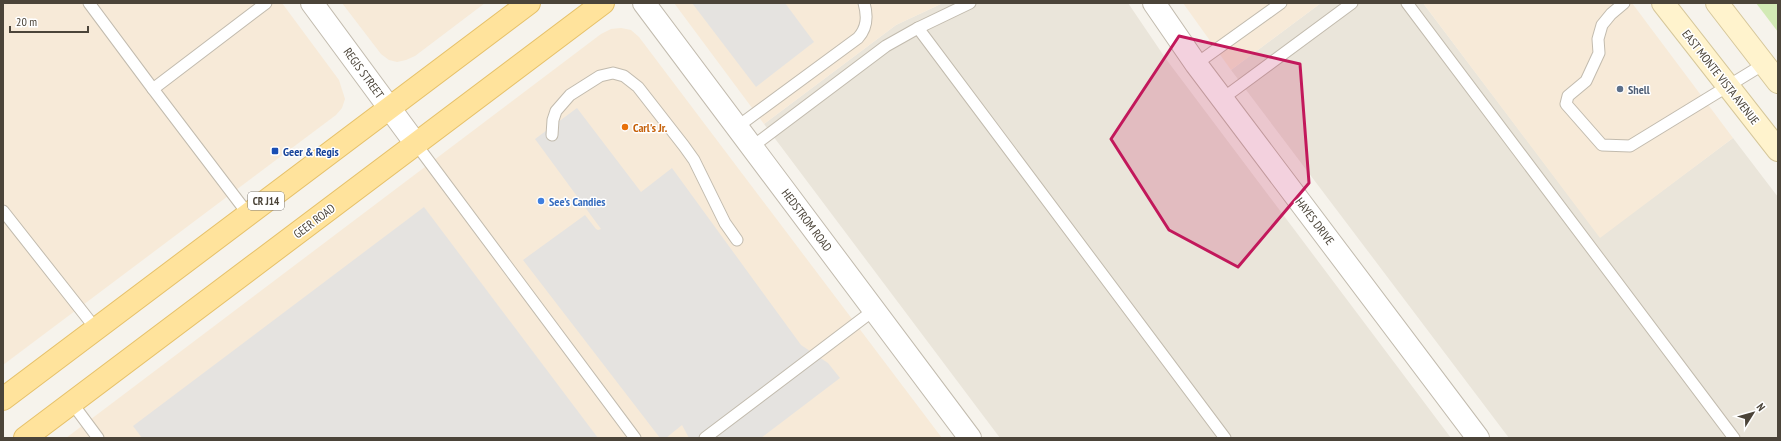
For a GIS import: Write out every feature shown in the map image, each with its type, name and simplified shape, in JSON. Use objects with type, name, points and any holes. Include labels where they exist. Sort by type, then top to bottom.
[{"type":"main road","name":"CR J14","points":[[3,398],[529,3]]},
{"type":"main road","name":"GEER ROAD","points":[[25,438],[603,3]]},
{"type":"main road","name":"EAST MONTE VISTA AVENUE","points":[[1663,3],[1778,150]]},
{"type":"main road","points":[[1717,3],[1778,82]]},
{"type":"street","name":"REGIS STREET","points":[[312,3],[416,144]]},
{"type":"street","name":"HEDSTROM ROAD","points":[[644,3],[970,438]]},
{"type":"street","name":"HAYES DRIVE","points":[[1154,3],[1222,99],[1478,438]]},
{"type":"lane","points":[[89,3],[248,214]]},
{"type":"lane","points":[[153,89],[266,3]]},
{"type":"lane","points":[[737,128],[858,38],[866,23],[867,12],[864,3]]},
{"type":"lane","points":[[752,148],[886,46],[918,28],[970,3]]},
{"type":"lane","points":[[1196,64],[1281,3]]},
{"type":"lane","points":[[1222,99],[1352,3]]},
{"type":"lane","points":[[1407,3],[1734,438]]},
{"type":"lane","points":[[1624,3],[1611,14],[1602,25],[1598,39],[1599,54],[1586,81],[1568,96],[1566,104],[1602,145],[1630,146],[1764,64]]},
{"type":"lane","points":[[918,28],[1225,438]]},
{"type":"lane","points":[[552,135],[553,120],[556,111],[570,95],[600,76],[613,73],[624,76],[638,87],[694,160],[726,224],[737,240]]},
{"type":"lane","points":[[416,144],[635,438]]},
{"type":"lane","points":[[3,211],[96,329]]},
{"type":"lane","points":[[705,438],[874,310]]},
{"type":"lane","points":[[72,403],[98,438]]},
{"type":"highlighted area","points":[[1179,36],[1300,64],[1309,183],[1238,267],[1169,230],[1111,139]]},
{"type":"shaded area","points":[[3,3],[282,3],[339,80],[345,99],[342,108],[336,115],[3,365]]},
{"type":"shaded area","points":[[342,3],[485,3],[415,56],[397,62],[389,60],[381,54]]},
{"type":"shaded area","points":[[674,3],[943,3],[896,25],[764,124]]},
{"type":"shaded area","points":[[692,3],[785,3],[814,42],[756,87]]},
{"type":"shaded area","points":[[943,3],[1128,3],[1166,59],[1451,438],[1000,438],[764,124],[896,25]]},
{"type":"shaded area","points":[[1183,3],[1321,3],[1231,70]]},
{"type":"shaded area","points":[[1321,3],[1423,3],[1600,237],[1733,138],[1778,197],[1778,438],[1509,438],[1231,70]]},
{"type":"shaded area","points":[[1423,3],[1632,3],[1733,138],[1600,238]]},
{"type":"shaded area","points":[[621,28],[631,30],[639,37],[942,438],[66,438],[601,34],[611,29]]},
{"type":"shaded area","points":[[577,108],[641,192],[672,168],[801,345],[828,363],[840,378],[761,438],[689,438],[682,425],[666,438],[660,438],[523,260],[585,215],[596,229],[601,229],[535,139]]},
{"type":"shaded area","points":[[424,207],[598,438],[142,438],[133,426]]},
{"type":"green space","points":[[1756,3],[1778,3],[1778,32]]},
{"type":"place","name":"Shell","points":[[1620,89]]},
{"type":"place","name":"Carl's Jr.","points":[[625,127]]},
{"type":"place","name":"Geer & Regis","points":[[275,151]]},
{"type":"place","name":"See's Candies","points":[[541,201]]}]
